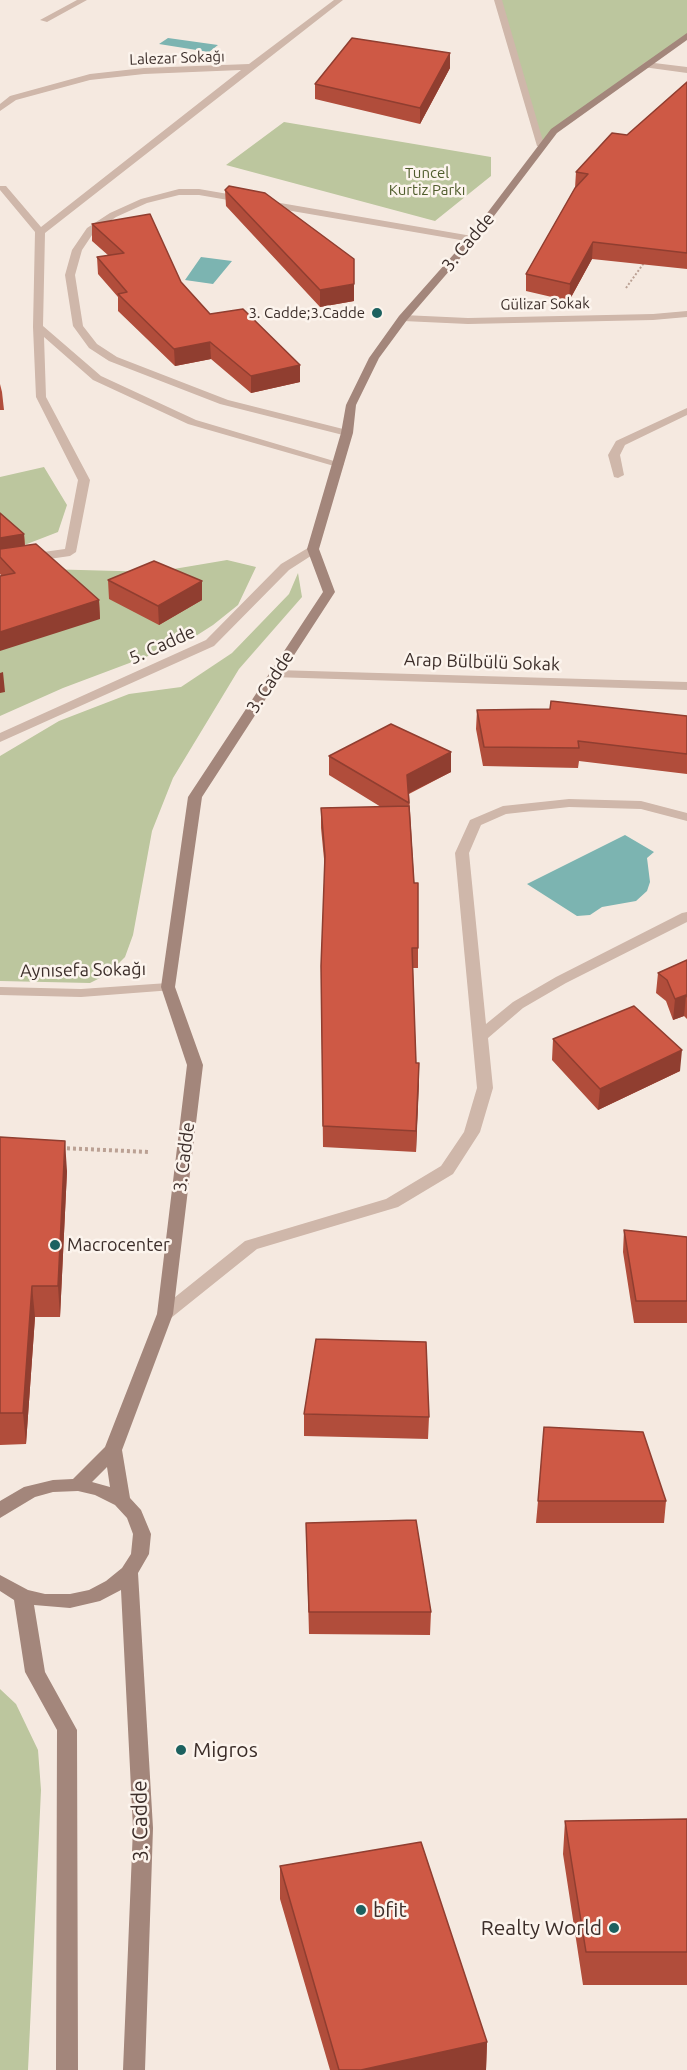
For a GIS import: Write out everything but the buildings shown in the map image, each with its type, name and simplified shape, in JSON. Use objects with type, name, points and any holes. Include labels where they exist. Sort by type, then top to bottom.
[{"type":"main road","name":"3. Cadde","points":[[113,1450],[165,1314],[195,1065],[168,987],[195,797],[329,592],[314,549],[347,433],[351,405],[374,358],[402,318],[472,238],[554,131],[687,36]]},
{"type":"main road","points":[[78,1485],[113,1450]]},
{"type":"main road","points":[[113,1450],[121,1500]]},
{"type":"main road","points":[[0,1511],[9,1503],[30,1492],[53,1486],[78,1485],[100,1490],[121,1500],[135,1515],[142,1534],[140,1554],[129,1573],[113,1586],[93,1596],[70,1601],[45,1601],[23,1596],[0,1582]]},
{"type":"main road","name":"3. Cadde","points":[[129,1573],[143,1828],[134,2070]]},
{"type":"main road","points":[[23,1596],[35,1672],[67,1730],[67,2070]]},
{"type":"street","points":[[44,20],[82,0]]},
{"type":"street","name":"Lalezar Sokağı","points":[[0,108],[13,98],[90,77],[144,71],[251,67],[339,0]]},
{"type":"street","points":[[498,0],[542,146]]},
{"type":"street","points":[[646,65],[687,70]]},
{"type":"street","points":[[40,232],[251,67]]},
{"type":"street","points":[[0,562],[70,552],[84,480],[41,397],[38,327],[40,232],[3,188]]},
{"type":"street","points":[[347,433],[224,402],[122,363],[93,346],[78,326],[70,275],[77,250],[90,230],[113,215],[144,201],[179,192],[199,192],[472,238]]},
{"type":"street","name":"Gülizar Sokak","points":[[402,318],[468,321],[685,317]]},
{"type":"street","points":[[38,327],[97,378],[192,422],[338,464]]},
{"type":"street","points":[[618,475],[614,455],[620,443],[687,411]]},
{"type":"street","name":"5. Cadde","points":[[0,738],[210,643],[285,567],[314,549]]},
{"type":"street","name":"Arap Bülbülü Sokak","points":[[276,674],[687,686]]},
{"type":"street","points":[[165,1314],[251,1245],[392,1203],[447,1170],[472,1132],[485,1088],[462,854],[475,823],[503,810],[569,803],[641,805],[687,818]]},
{"type":"street","points":[[480,1037],[518,1005],[561,980],[687,916]]},
{"type":"street","name":"Aynısefa Sokağı","points":[[0,991],[81,993],[168,987]]},
{"type":"path","points":[[604,318],[653,252]]},
{"type":"path","points":[[58,1148],[184,1153]]},
{"type":"green space","points":[[498,0],[687,0],[687,36],[554,131],[542,146]]},
{"type":"green space","name":"Tuncel Kurtiz Parkı","points":[[284,122],[491,157],[491,176],[435,221],[226,165]]},
{"type":"green space","points":[[44,467],[67,505],[58,532],[27,544],[0,549],[0,477]]},
{"type":"green space","points":[[227,560],[256,567],[238,605],[213,625],[188,641],[63,688],[0,716],[0,581],[43,569],[156,572]]},
{"type":"green space","points":[[298,573],[302,597],[239,669],[173,778],[152,831],[133,935],[125,957],[108,974],[90,983],[0,981],[0,756],[59,721],[129,694],[181,687],[232,653],[289,594]]},
{"type":"green space","points":[[0,1689],[16,1704],[38,1750],[41,1790],[28,2070],[0,2070]]},
{"type":"water","points":[[168,38],[218,45],[209,52],[159,44]]},
{"type":"water","points":[[201,257],[232,261],[213,284],[185,280]]},
{"type":"water","points":[[625,835],[654,852],[647,858],[650,882],[647,891],[636,901],[602,907],[590,915],[577,916],[527,884]]},
{"type":"place","name":"3. Cadde;3.Cadde","points":[[377,313]]},
{"type":"place","name":"Macrocenter","points":[[55,1245]]},
{"type":"place","name":"Migros","points":[[181,1750]]},
{"type":"place","name":"bfit","points":[[361,1910]]},
{"type":"place","name":"Realty World","points":[[614,1928]]}]
